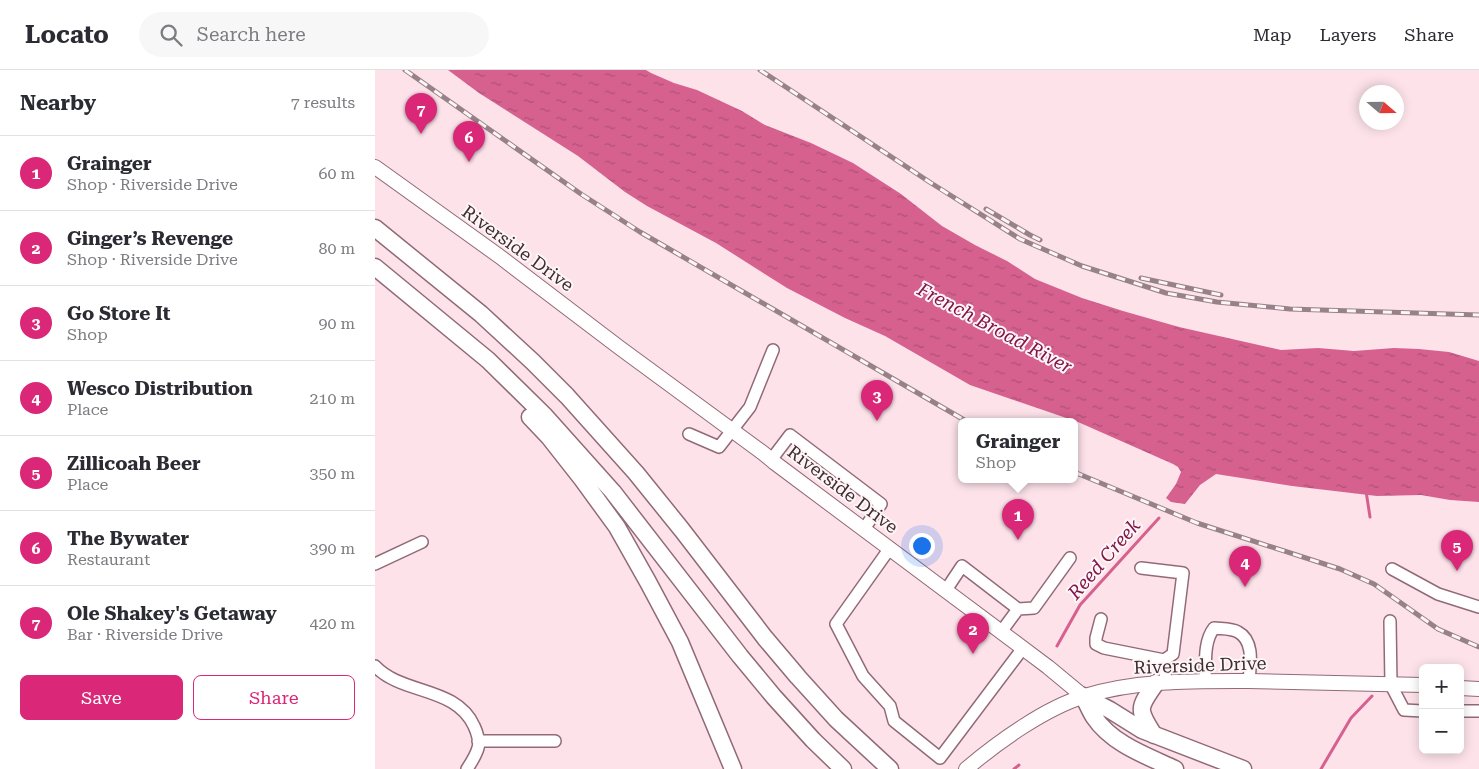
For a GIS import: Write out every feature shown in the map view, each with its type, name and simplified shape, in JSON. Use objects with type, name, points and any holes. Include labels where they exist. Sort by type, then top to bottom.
[{"type":"highway","points":[[375,228],[481,314],[567,396],[636,473],[765,638],[798,677],[836,719],[890,769]]},
{"type":"highway","points":[[375,267],[488,360],[579,453],[613,492],[774,697],[813,740],[843,769]]},
{"type":"highway","points":[[425,307],[431,320],[506,390],[549,437],[617,527],[680,642],[733,769]]},
{"type":"highway","points":[[1154,735],[1143,717],[1142,707],[1144,700],[1161,683]]},
{"type":"highway","points":[[1083,696],[1111,710],[1142,730],[1243,769]]},
{"type":"highway","points":[[1083,696],[1095,718],[1108,732],[1135,750],[1175,769]]},
{"type":"main road","name":"Riverside Drive","points":[[375,167],[499,256],[733,430],[1048,666],[1083,696],[1132,685],[1205,681],[1419,686]]},
{"type":"main road","points":[[1464,688],[1479,689]]},
{"type":"main road","points":[[966,769],[998,743],[1048,712],[1083,696]]},
{"type":"street","points":[[689,434],[719,447],[750,407],[773,350]]},
{"type":"street","points":[[771,460],[790,435],[881,504],[864,529]]},
{"type":"street","points":[[375,564],[422,542]]},
{"type":"street","points":[[890,548],[836,624],[863,676],[890,706],[895,721],[939,758],[1023,648]]},
{"type":"street","points":[[946,590],[962,566],[1018,609],[1034,608],[1070,558]]},
{"type":"street","points":[[1101,619],[1096,644],[1104,648],[1164,660],[1173,654],[1183,573],[1141,568]]},
{"type":"street","points":[[1391,568],[1439,594],[1479,607]]},
{"type":"street","points":[[1001,632],[1018,609]]},
{"type":"street","points":[[1390,621],[1391,685],[1403,710],[1419,711]]},
{"type":"street","points":[[1205,681],[1207,641],[1210,632],[1214,628],[1238,632],[1247,642],[1251,656],[1249,681]]},
{"type":"street","points":[[1161,683],[1164,660]]},
{"type":"street","points":[[375,666],[391,678],[451,701],[463,710],[471,719],[477,732],[479,747],[467,769]]},
{"type":"street","points":[[1464,711],[1479,711]]},
{"type":"street","points":[[478,741],[555,741]]},
{"type":"water","name":"French Broad River","points":[[448,70],[646,70],[674,83],[697,90],[742,111],[765,125],[811,143],[853,163],[901,194],[942,226],[1007,261],[1035,279],[1082,298],[1179,327],[1281,350],[1318,348],[1354,351],[1394,348],[1419,349],[1449,352],[1479,361],[1479,502],[1421,495],[1377,496],[1292,486],[1216,474],[1200,485],[1185,504],[1171,502],[1166,498],[1176,484],[1181,472],[1173,464],[1078,422],[1078,418],[1066,418],[970,385],[885,336],[787,288],[716,243],[647,206],[625,192],[578,156],[479,93]]},
{"type":"waterway","points":[[1366,491],[1370,517]]},
{"type":"waterway","name":"Reed Creek","points":[[1057,646],[1080,605],[1159,518]]},
{"type":"waterway","points":[[1321,769],[1351,718],[1372,696]]},
{"type":"waterway","name":"Reed Creek","points":[[1014,769],[1019,765]]},
{"type":"railway","points":[[405,70],[581,194],[640,232],[961,418]]},
{"type":"railway","points":[[760,70],[931,183],[1020,239],[1082,266],[1166,293],[1217,302],[1290,309],[1479,315]]},
{"type":"railway","points":[[986,209],[1040,240]]},
{"type":"railway","points":[[1141,278],[1221,295]]},
{"type":"railway","points":[[1078,474],[1197,523],[1340,569],[1374,584],[1438,629],[1479,647]]},
{"type":"place","name":"Ole Shakey's Getaway","points":[[421,134]]},
{"type":"place","name":"The Bywater","points":[[469,162]]},
{"type":"place","name":"Go Store It","points":[[877,421]]},
{"type":"place","name":"Grainger","points":[[1018,540]]},
{"type":"place","name":"Zillicoah Beer","points":[[1457,571]]},
{"type":"place","name":"Wesco Distribution","points":[[1245,587]]},
{"type":"place","name":"Ginger’s Revenge","points":[[973,654]]}]
